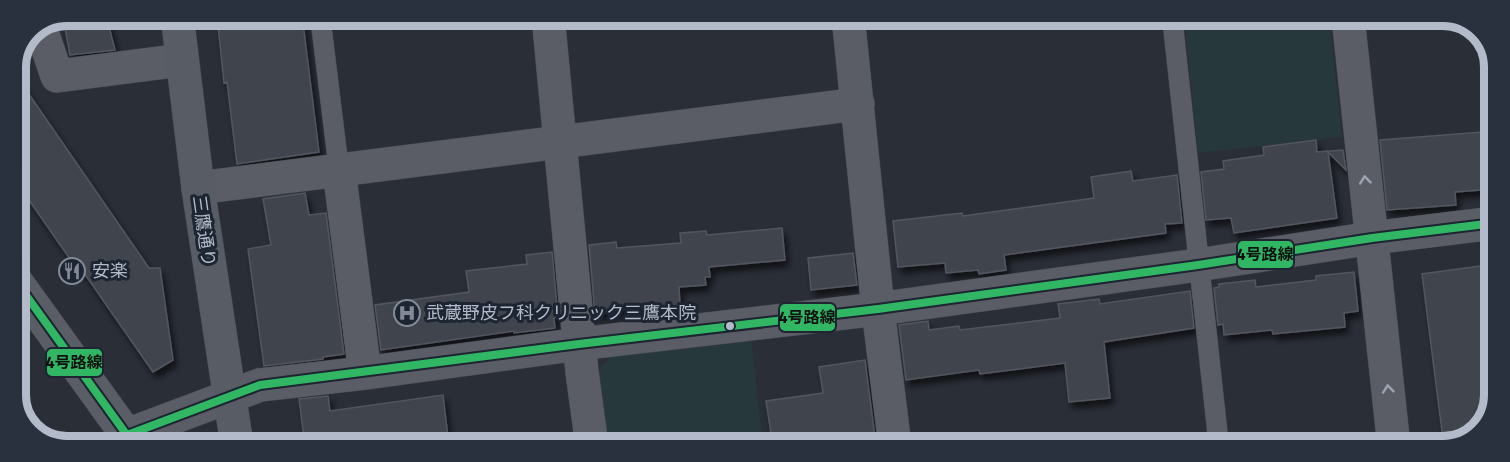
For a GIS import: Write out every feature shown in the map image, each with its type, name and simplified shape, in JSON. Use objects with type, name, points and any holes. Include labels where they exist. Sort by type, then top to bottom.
[{"type":"main road","name":"三鷹通り","points":[[178,26],[198,188],[236,436]]},
{"type":"street","points":[[549,26],[579,344],[591,436]]},
{"type":"street","points":[[850,26],[878,309],[894,436]]},
{"type":"street","points":[[1349,26],[1393,436]]},
{"type":"street","points":[[43,33],[57,76],[182,60]]},
{"type":"street","points":[[198,188],[858,104]]},
{"type":"street","points":[[339,170],[365,373]]},
{"type":"street","points":[[135,436],[260,385],[878,309],[1198,265],[1372,238],[1484,224]]},
{"type":"street","points":[[26,297],[117,436]]},
{"type":"lane","points":[[321,26],[339,170]]},
{"type":"lane","points":[[1173,26],[1218,436]]},
{"type":"shaded area","points":[[1185,26],[1330,26],[1342,137],[1198,153]]},
{"type":"shaded area","points":[[751,337],[762,436],[602,436],[594,374],[611,357]]},
{"type":"building","points":[[65,26],[109,26],[115,50],[70,55]]},
{"type":"building","points":[[218,26],[303,26],[319,152],[237,164],[227,82],[224,83]]},
{"type":"building","points":[[26,90],[149,268],[160,268],[173,360],[153,372],[82,270],[79,272],[26,196]]},
{"type":"building","points":[[1484,132],[1484,190],[1455,192],[1456,205],[1387,210],[1380,140]]},
{"type":"building","points":[[1316,140],[1317,152],[1343,150],[1346,170],[1328,152],[1337,218],[1234,233],[1231,218],[1206,220],[1201,172],[1224,169],[1223,161],[1264,155],[1263,147]]},
{"type":"building","points":[[1131,171],[1133,181],[1177,175],[1182,223],[1165,224],[1166,233],[1004,255],[1006,270],[979,274],[978,270],[946,273],[945,263],[898,267],[893,221],[962,213],[963,216],[1094,198],[1091,177]]},
{"type":"building","points":[[305,193],[309,215],[326,213],[344,354],[323,357],[323,359],[264,366],[248,249],[271,245],[263,199]]},
{"type":"building","points":[[782,228],[785,260],[709,267],[710,277],[705,277],[706,285],[679,287],[680,305],[622,309],[622,311],[595,314],[589,245],[616,242],[617,248],[681,243],[680,233],[706,231],[707,235]]},
{"type":"building","points":[[552,252],[558,317],[554,318],[555,328],[514,333],[514,331],[381,350],[375,305],[469,292],[466,271],[527,264],[526,255]]},
{"type":"building","points":[[853,253],[857,285],[811,290],[808,258]]},
{"type":"building","points":[[1484,265],[1483,406],[1478,418],[1468,428],[1449,436],[1443,436],[1422,274]]},
{"type":"building","points":[[1354,272],[1358,311],[1344,313],[1345,327],[1273,334],[1272,330],[1224,335],[1223,324],[1218,325],[1214,288],[1219,287],[1219,284],[1255,280],[1256,287],[1316,280],[1316,276]]},
{"type":"building","points":[[1190,291],[1194,328],[1104,342],[1110,398],[1069,402],[1065,363],[980,374],[979,370],[906,380],[899,325],[928,321],[929,330],[959,326],[960,330],[1060,318],[1058,304],[1099,299],[1100,304]]},
{"type":"building","points":[[865,360],[875,436],[771,436],[766,401],[823,393],[819,367]]},
{"type":"building","points":[[443,395],[448,436],[304,436],[299,399],[328,396],[330,411]]},
{"type":"transit line","name":"4号路線","points":[[127,435],[260,385],[878,309],[1198,265],[1372,238],[1484,224]]},
{"type":"transit line","name":"4号路線","points":[[26,295],[128,436]]},
{"type":"place","name":"安楽","points":[[72,271]]},
{"type":"place","name":"武蔵野皮フ科クリニック三鷹本院","points":[[407,313]]}]
